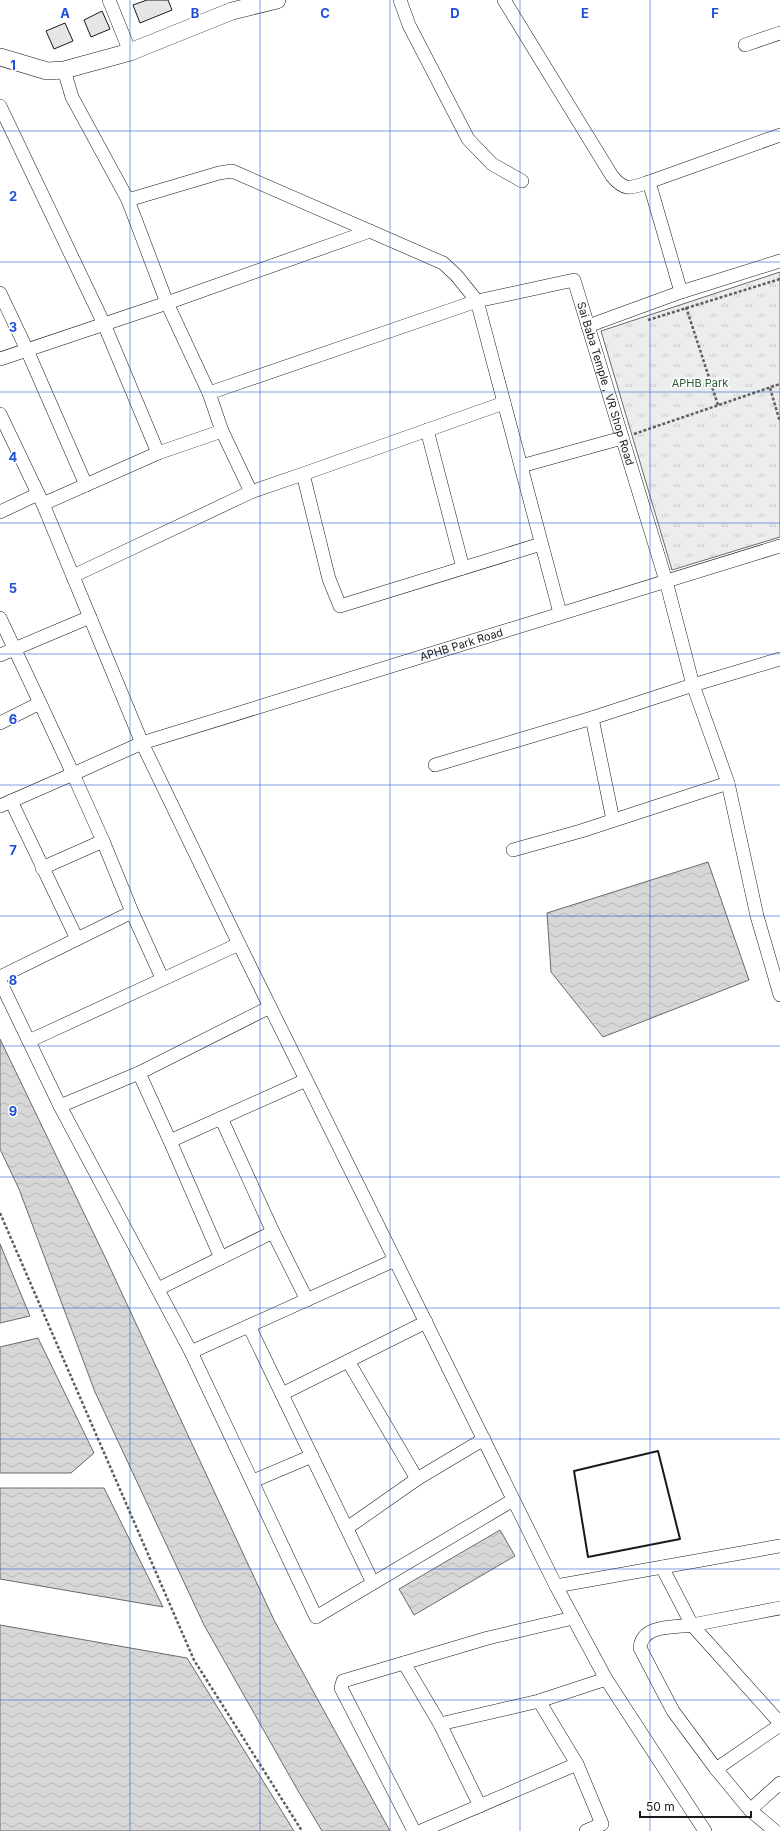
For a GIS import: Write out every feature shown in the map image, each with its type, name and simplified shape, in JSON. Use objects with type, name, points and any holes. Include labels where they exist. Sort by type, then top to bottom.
[{"type":"street","points":[[109,0],[130,52]]},
{"type":"street","points":[[2,54],[47,72],[66,76],[130,52],[230,6],[277,0]]},
{"type":"street","points":[[400,0],[409,25],[468,140],[492,164],[522,181]]},
{"type":"street","points":[[504,0],[619,185],[630,188],[780,135]]},
{"type":"street","points":[[745,45],[780,33]]},
{"type":"street","points":[[66,76],[72,97],[128,200],[167,303],[209,393],[222,431],[251,492]]},
{"type":"street","points":[[0,106],[104,324],[158,453]]},
{"type":"street","points":[[128,200],[219,173],[232,171],[443,263],[456,275],[477,302],[560,614]]},
{"type":"street","points":[[649,182],[681,292]]},
{"type":"street","points":[[0,359],[167,303],[370,231]]},
{"type":"street","points":[[588,326],[681,292],[780,261]]},
{"type":"street","name":"Sai Baba Temple , VR Shop Road","points":[[477,302],[574,280],[666,581],[693,686],[728,783],[757,916],[780,994]]},
{"type":"street","points":[[0,293],[27,350],[86,485]]},
{"type":"street","points":[[209,393],[477,302]]},
{"type":"street","points":[[73,576],[251,492],[504,402]]},
{"type":"street","points":[[0,414],[40,499],[142,743],[239,944],[560,1594],[606,1680],[705,1831]]},
{"type":"street","points":[[427,430],[463,568]]},
{"type":"street","points":[[0,512],[86,485],[158,453],[222,431]]},
{"type":"street","points":[[521,466],[622,438]]},
{"type":"street","points":[[303,474],[329,579],[340,606],[541,544]]},
{"type":"street","name":"APHB Park Road","points":[[5,804],[142,743],[780,546]]},
{"type":"street","points":[[0,655],[90,616]]},
{"type":"street","points":[[0,618],[73,774],[162,978]]},
{"type":"street","points":[[435,765],[780,659]]},
{"type":"street","points":[[0,723],[40,703]]},
{"type":"street","points":[[592,718],[613,820]]},
{"type":"street","points":[[513,850],[728,783]]},
{"type":"street","points":[[5,804],[42,868],[77,939]]},
{"type":"street","points":[[42,868],[103,841]]},
{"type":"street","points":[[0,978],[132,912]]},
{"type":"street","points":[[29,1041],[162,978],[239,944]]},
{"type":"street","points":[[0,981],[60,1106],[192,1352],[316,1617],[514,1500]]},
{"type":"street","points":[[60,1106],[139,1073],[270,1007]]},
{"type":"street","points":[[139,1073],[221,1258]]},
{"type":"street","points":[[170,1141],[306,1080]]},
{"type":"street","points":[[221,1118],[273,1232],[307,1300]]},
{"type":"street","points":[[158,1289],[273,1232]]},
{"type":"street","points":[[192,1352],[395,1260]]},
{"type":"street","points":[[282,1394],[426,1322]]},
{"type":"street","points":[[249,1326],[373,1583]]},
{"type":"street","points":[[348,1361],[418,1479]]},
{"type":"street","points":[[347,1528],[418,1479],[484,1439]]},
{"type":"street","points":[[253,1481],[312,1456]]},
{"type":"street","points":[[560,1594],[662,1568],[780,1546]]},
{"type":"street","points":[[662,1568],[692,1625],[780,1724],[716,1769]]},
{"type":"street","points":[[775,1831],[750,1810],[716,1769],[673,1711],[640,1648],[640,1640],[650,1631],[692,1625],[780,1608]]},
{"type":"street","points":[[414,1831],[341,1688],[341,1684],[347,1679],[488,1638],[573,1618]]},
{"type":"street","points":[[404,1663],[440,1724],[480,1806]]},
{"type":"street","points":[[440,1724],[539,1701],[606,1680]]},
{"type":"street","points":[[539,1701],[577,1764],[604,1827],[586,1831]]},
{"type":"street","points":[[421,1831],[577,1764]]},
{"type":"street","points":[[750,1810],[780,1783]]},
{"type":"path","points":[[642,322],[780,279]]},
{"type":"path","points":[[681,292],[718,405]]},
{"type":"path","points":[[622,438],[780,384]]},
{"type":"path","points":[[770,388],[780,422]]},
{"type":"path","points":[[632,426],[637,441]]},
{"type":"path","points":[[0,1213],[194,1660],[302,1831]]},
{"type":"green space","name":"APHB Park","points":[[780,272],[780,537],[672,570],[601,331]]},
{"type":"water","points":[[708,862],[749,980],[603,1037],[551,972],[547,913]]},
{"type":"water","points":[[0,1039],[105,1257],[274,1620],[390,1831],[322,1831],[204,1625],[95,1392],[19,1189],[0,1149]]},
{"type":"water","points":[[0,1244],[30,1316],[0,1323]]},
{"type":"water","points":[[38,1338],[94,1453],[71,1473],[0,1473],[0,1347]]},
{"type":"water","points":[[0,1488],[104,1488],[163,1607],[0,1579]]},
{"type":"water","points":[[500,1530],[515,1556],[414,1615],[399,1589]]},
{"type":"water","points":[[0,1625],[187,1658],[294,1831],[0,1831]]},
{"type":"building","points":[[147,0],[168,0],[172,10],[140,23],[133,5]]},
{"type":"building","points":[[102,11],[110,29],[91,37],[84,20]]},
{"type":"building","points":[[65,23],[73,41],[54,49],[46,31]]},
{"type":"wall","points":[[658,1451],[680,1539],[588,1557],[574,1471],[658,1451]]}]
